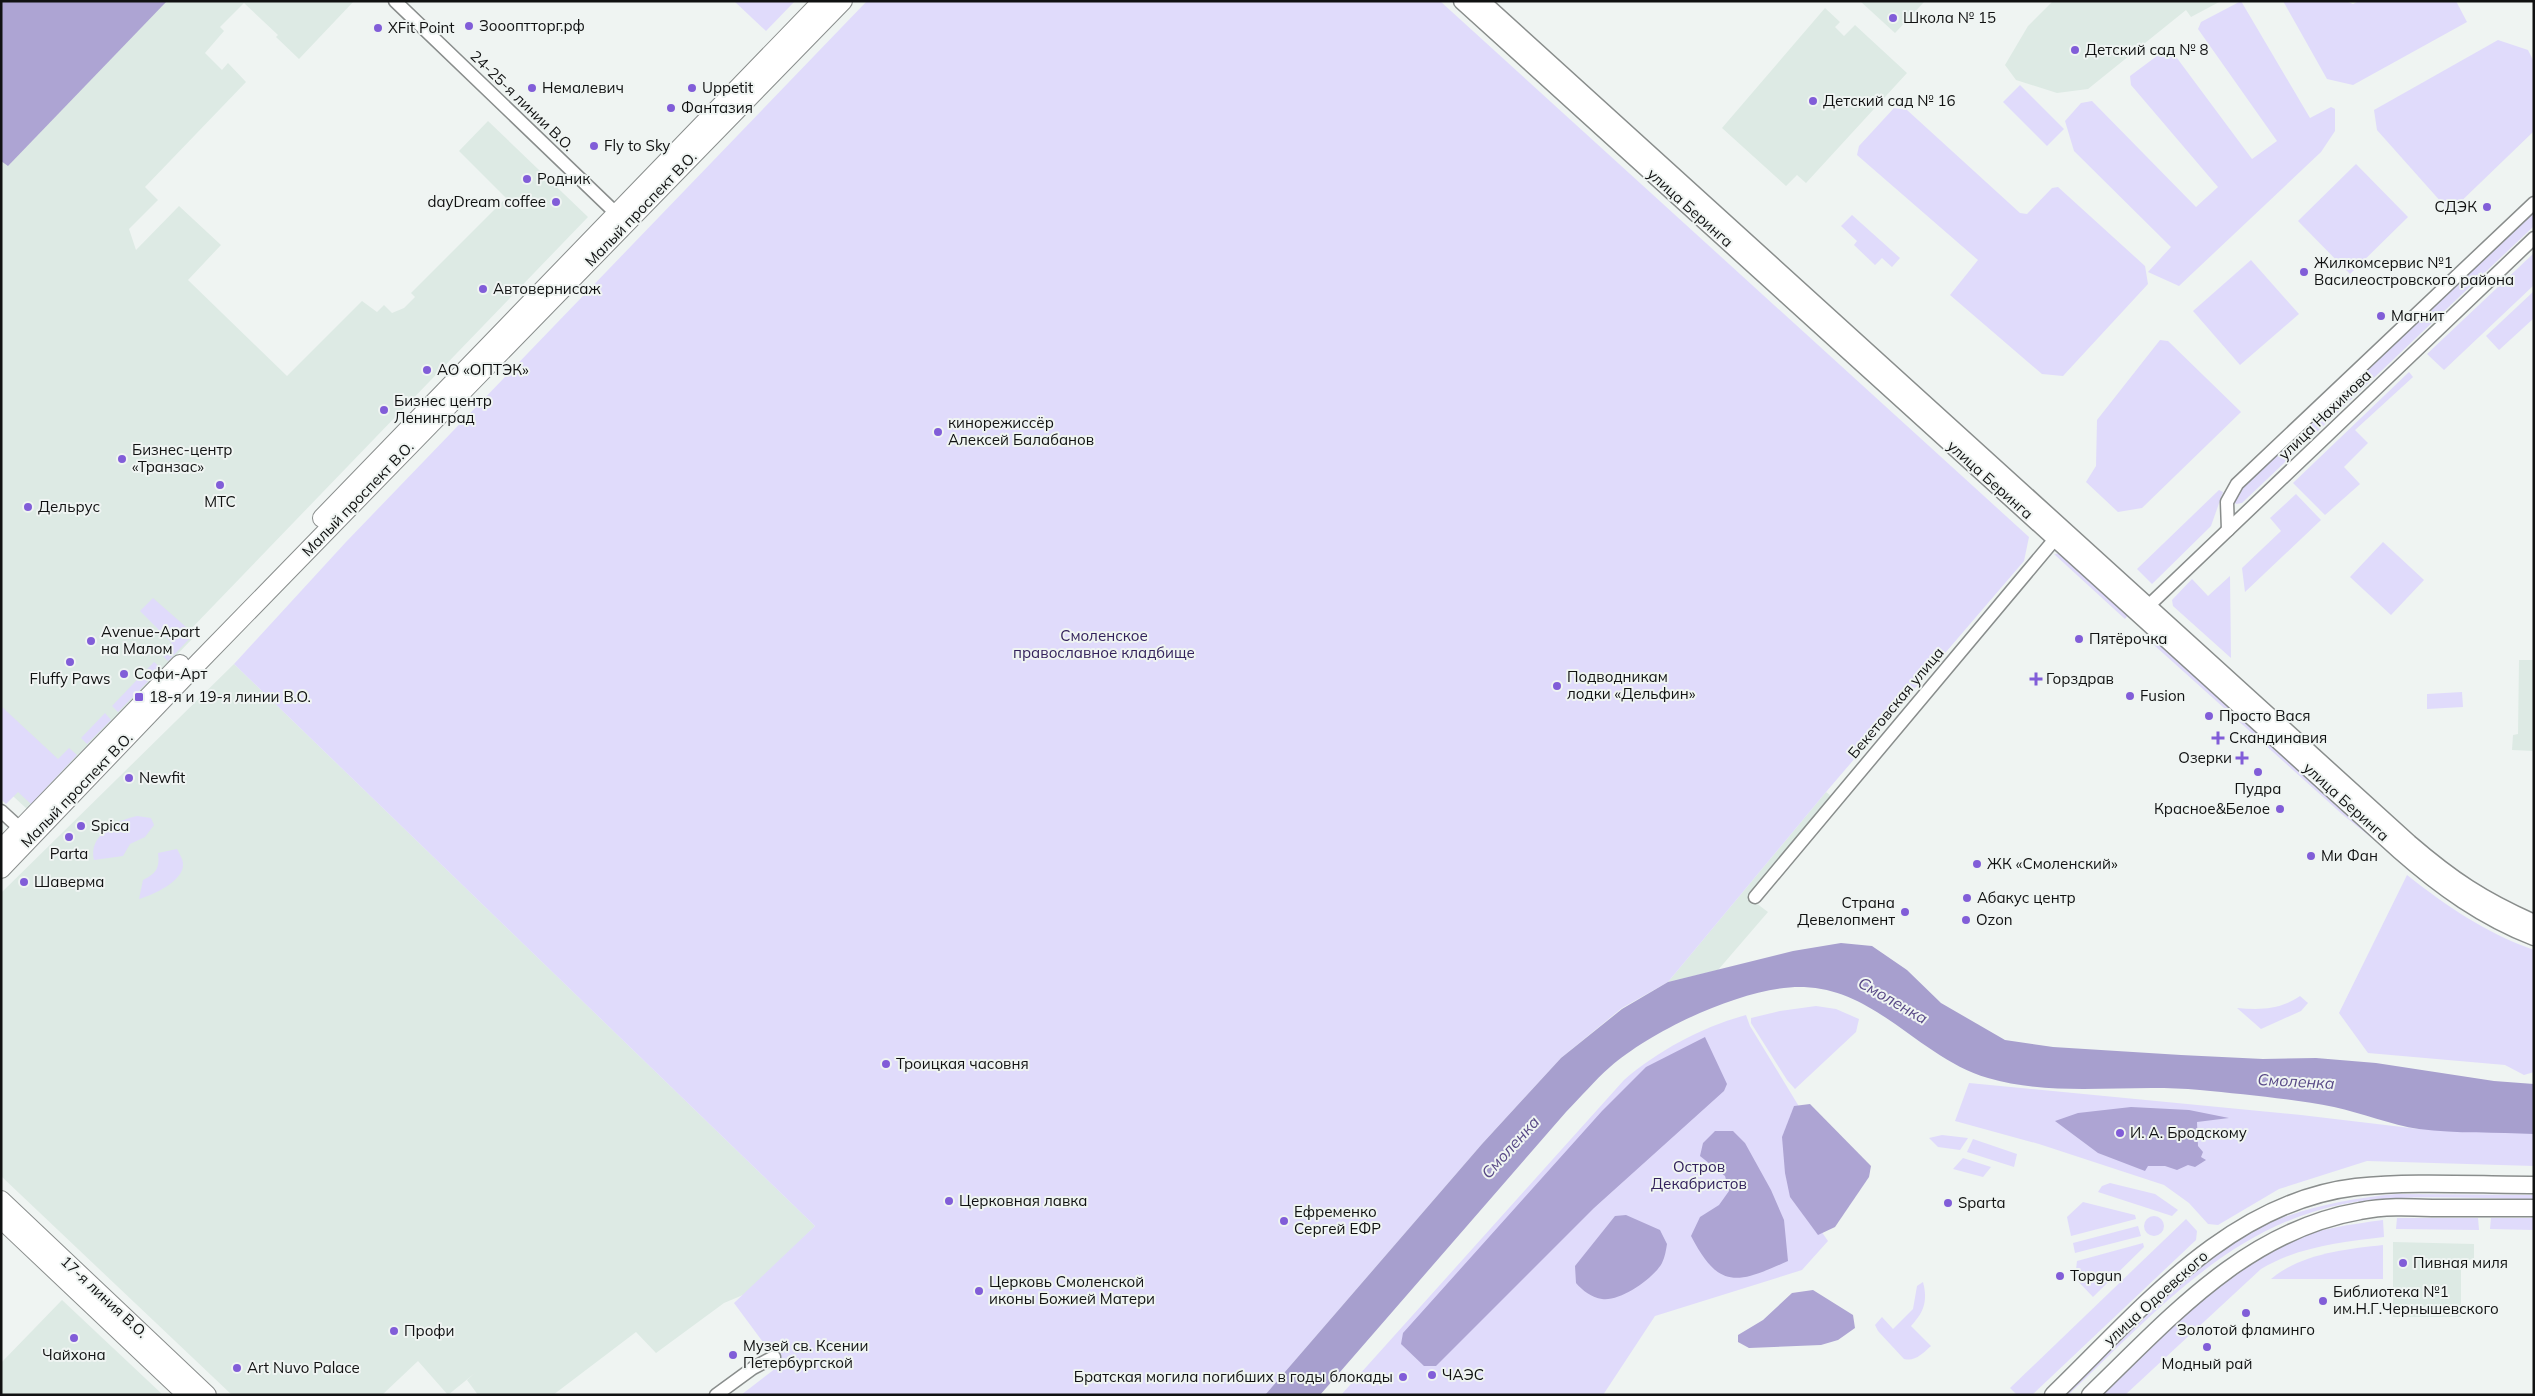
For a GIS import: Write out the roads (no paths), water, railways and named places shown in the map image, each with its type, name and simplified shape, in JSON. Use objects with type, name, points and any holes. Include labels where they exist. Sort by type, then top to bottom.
[{"type":"main road","name":"Малый проспект В.О.","points":[[1,869],[26,834],[622,218],[822,1]]},
{"type":"main road","name":"Малый проспект В.О.","points":[[622,218],[843,1]]},
{"type":"main road","name":"Малый проспект В.О.","points":[[1,849],[26,834]]},
{"type":"main road","name":"17-я линия В.О.","points":[[1,1200],[207,1395]]},
{"type":"main road","points":[[1,1219],[187,1395]]},
{"type":"street","name":"24-25-я линии В.О.","points":[[395,1],[622,218]]},
{"type":"street","name":"улица Беринга","points":[[1462,1],[2059,534],[2435,881],[2492,918],[2534,937]]},
{"type":"street","name":"улица Беринга","points":[[1481,1],[2059,534]]},
{"type":"street","points":[[2228,530],[2227,502],[2237,484],[2534,203]]},
{"type":"street","name":"улица Нахимова","points":[[2143,610],[2534,238]]},
{"type":"street","name":"Бекетовская улица","points":[[1755,897],[2059,534]]},
{"type":"street","name":"улица Беринга","points":[[2143,610],[2441,871],[2475,894],[2534,923]]},
{"type":"street","points":[[1,811],[26,834]]},
{"type":"street","name":"улица Одоевского","points":[[2053,1395],[2173,1279],[2238,1229],[2260,1216],[2322,1193],[2356,1187],[2534,1185]]},
{"type":"street","name":"улица Одоевского","points":[[2090,1395],[2176,1312],[2216,1277],[2245,1255],[2281,1236],[2328,1218],[2361,1210],[2390,1207],[2534,1208]]},
{"type":"street","points":[[716,1395],[753,1368],[774,1356]]},
{"type":"water","name":"Смоленка","points":[[1841,943],[1872,946],[1907,970],[1941,1003],[2005,1040],[2053,1047],[2181,1055],[2263,1059],[2316,1058],[2376,1063],[2494,1081],[2534,1084],[2534,1134],[2433,1131],[2398,1125],[2334,1107],[2285,1099],[2216,1092],[2173,1088],[2067,1089],[2014,1084],[1988,1078],[1964,1069],[1941,1056],[1877,1012],[1855,1000],[1830,991],[1804,987],[1781,988],[1756,993],[1701,1012],[1675,1025],[1628,1053],[1610,1067],[1566,1112],[1320,1395],[1265,1395],[1482,1144],[1561,1058],[1622,1009],[1668,982],[1793,951]]},
{"type":"place","name":"Школа № 15","points":[[1893,18]]},
{"type":"place","name":"Зоооптторг.рф","points":[[469,26]]},
{"type":"place","name":"XFit Point","points":[[378,28]]},
{"type":"place","name":"Детский сад № 8","points":[[2075,50]]},
{"type":"place","name":"Немалевич","points":[[532,88]]},
{"type":"place","name":"Uppetit","points":[[692,88]]},
{"type":"place","name":"Детский сад № 16","points":[[1813,101]]},
{"type":"place","name":"Фантазия","points":[[671,108]]},
{"type":"place","name":"Fly to Sky","points":[[594,146]]},
{"type":"place","name":"Родник","points":[[527,179]]},
{"type":"place","name":"dayDream coffee","points":[[556,202]]},
{"type":"place","name":"СДЭК","points":[[2487,207]]},
{"type":"place","name":"Жилкомсервис №1 Василеостровского района","points":[[2304,272]]},
{"type":"place","name":"Автовернисаж","points":[[483,289]]},
{"type":"place","name":"Магнит","points":[[2381,316]]},
{"type":"place","name":"АО «ОПТЭК»","points":[[427,370]]},
{"type":"place","name":"Бизнес центр Ленинград","points":[[384,410]]},
{"type":"place","name":"кинорежиссёр Алексей Балабанов","points":[[938,432]]},
{"type":"place","name":"Бизнес-центр «Транзас»","points":[[122,459]]},
{"type":"place","name":"МТС","points":[[220,485]]},
{"type":"place","name":"Дельрус","points":[[28,507]]},
{"type":"place","name":"Пятёрочка","points":[[2079,639]]},
{"type":"place","name":"Аvenue-Apart на Малом","points":[[91,641]]},
{"type":"place","name":"Fluffy Paws","points":[[70,662]]},
{"type":"place","name":"Софи-Арт","points":[[124,674]]},
{"type":"place","name":"Горздрав","points":[[2036,679]]},
{"type":"place","name":"Подводникам лодки «Дельфин»","points":[[1557,686]]},
{"type":"place","name":"Fusion","points":[[2130,696]]},
{"type":"place","name":"18-я и 19-я линии В.О.","points":[[139,697]]},
{"type":"place","name":"Просто Вася","points":[[2209,716]]},
{"type":"place","name":"Скандинавия","points":[[2218,738]]},
{"type":"place","name":"Озерки","points":[[2242,758]]},
{"type":"place","name":"Пудра","points":[[2258,772]]},
{"type":"place","name":"Newfit","points":[[129,778]]},
{"type":"place","name":"Красное&Белое","points":[[2280,809]]},
{"type":"place","name":"Spica","points":[[81,826]]},
{"type":"place","name":"Parta","points":[[69,837]]},
{"type":"place","name":"Ми Фан","points":[[2311,856]]},
{"type":"place","name":"ЖК «Смоленский»","points":[[1977,864]]},
{"type":"place","name":"Шаверма","points":[[24,882]]},
{"type":"place","name":"Абакус центр","points":[[1967,898]]},
{"type":"place","name":"Страна Девелопмент","points":[[1905,912]]},
{"type":"place","name":"Ozon","points":[[1966,920]]},
{"type":"place","name":"Троицкая часовня","points":[[886,1064]]},
{"type":"place","name":"И. А. Бродскому","points":[[2120,1133]]},
{"type":"place","name":"Церковная лавка","points":[[949,1201]]},
{"type":"place","name":"Sparta","points":[[1948,1203]]},
{"type":"place","name":"Ефременко Сергей ЕФР","points":[[1284,1221]]},
{"type":"place","name":"Пивная миля","points":[[2403,1263]]},
{"type":"place","name":"Topgun","points":[[2060,1276]]},
{"type":"place","name":"Церковь Смоленской иконы Божией Матери","points":[[979,1291]]},
{"type":"place","name":"Библиотека №1 им.Н.Г.Чернышевского","points":[[2323,1301]]},
{"type":"place","name":"Золотой фламинго","points":[[2246,1313]]},
{"type":"place","name":"Профи","points":[[394,1331]]},
{"type":"place","name":"Чайхона","points":[[74,1338]]},
{"type":"place","name":"Модный рай","points":[[2207,1347]]},
{"type":"place","name":"Музей св. Ксении Петербургской","points":[[733,1355]]},
{"type":"place","name":"Art Nuvo Palace","points":[[237,1368]]},
{"type":"place","name":"ЧАЭС","points":[[1432,1375]]},
{"type":"place","name":"Братская могила погибших в годы блокады","points":[[1403,1377]]},
{"type":"park label","name":"Смоленское православное кладбище","points":[[1104,644]]},
{"type":"park label","name":"Остров Декабристов","points":[[1699,1176]]}]
